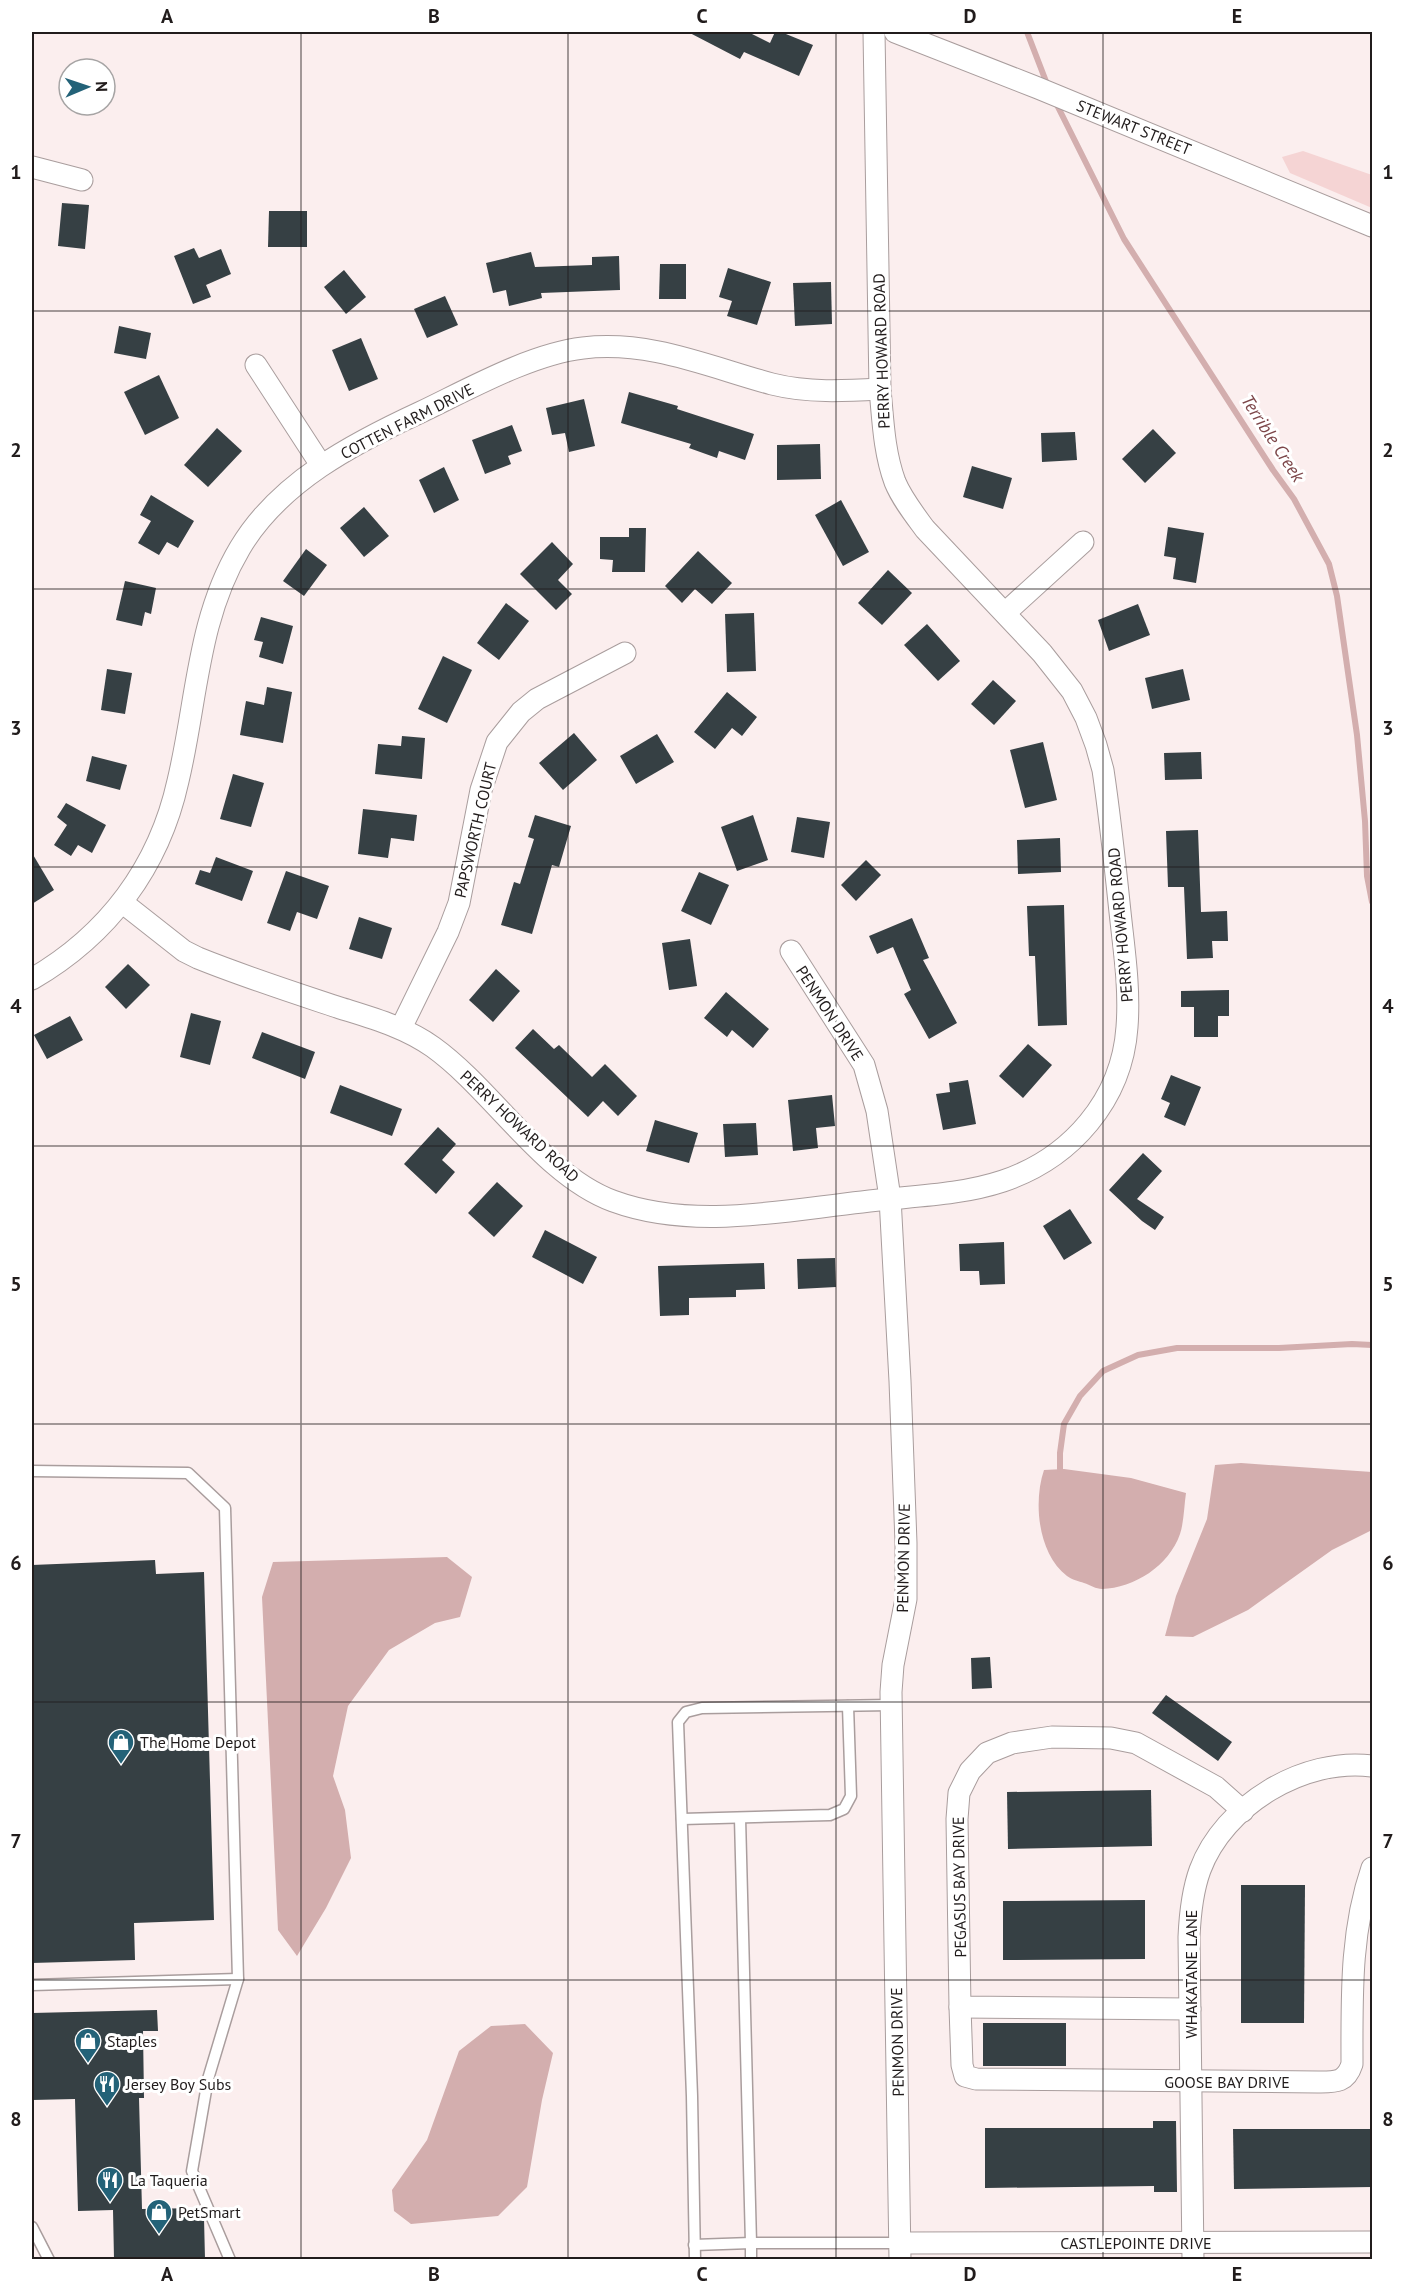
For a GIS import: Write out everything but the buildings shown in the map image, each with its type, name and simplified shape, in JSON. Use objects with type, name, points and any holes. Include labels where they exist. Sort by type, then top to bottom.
[{"type":"street","name":"PERRY HOWARD ROAD","points":[[123,903],[184,951],[198,958],[401,1028],[434,1048],[460,1070],[569,1176],[609,1200],[644,1211],[708,1217],[977,1188],[1026,1172],[1049,1159],[1085,1127],[1098,1111],[1116,1077],[1124,1051],[1128,1000],[1107,799],[1096,745],[1086,718],[1072,691],[1042,653],[925,529],[896,484],[884,439],[880,390],[874,32]]},
{"type":"street","name":"STEWART STREET","points":[[895,32],[1038,88],[1372,226]]},
{"type":"street","points":[[32,167],[82,180]]},
{"type":"street","name":"COTTEN FARM DRIVE","points":[[32,979],[71,954],[123,903],[157,846],[178,781],[202,646],[210,614],[223,580],[241,546],[261,521],[283,497],[321,465],[368,437],[514,369],[580,348],[605,346],[648,349],[802,390],[830,392],[880,390]]},
{"type":"street","points":[[256,365],[321,465]]},
{"type":"street","points":[[1005,613],[1083,542]]},
{"type":"street","name":"PAPSWORTH COURT","points":[[401,1028],[448,932],[459,903],[481,790],[497,742],[521,712],[537,699],[625,653]]},
{"type":"street","name":"PENMON DRIVE","points":[[791,951],[864,1065],[877,1111],[890,1198],[906,1543],[906,1599],[893,1665],[892,1705],[900,2251]]},
{"type":"street","name":"PEGASUS BAY DRIVE","points":[[960,2007],[957,1811],[959,1793],[970,1771],[987,1753],[1012,1743],[1052,1737],[1111,1738],[1136,1743],[1216,1787],[1243,1811]]},
{"type":"street","name":"WHAKATANE LANE","points":[[1192,2251],[1189,1937],[1192,1897],[1200,1869],[1211,1846],[1233,1819],[1266,1793],[1297,1776],[1334,1765],[1372,1766]]},
{"type":"street","name":"GOOSE BAY DRIVE","points":[[960,2007],[964,2076],[976,2079],[1191,2082],[1333,2082],[1343,2079],[1352,2064],[1352,1965],[1358,1917],[1372,1868]]},
{"type":"street","points":[[960,2007],[1190,2009]]},
{"type":"street","name":"CASTLEPOINTE DRIVE","points":[[900,2251],[1192,2251],[1372,2242]]},
{"type":"lane","points":[[32,1471],[188,1473],[225,1508],[238,1979],[208,2079],[192,2171],[230,2259]]},
{"type":"lane","points":[[695,2259],[692,2096],[678,1722],[686,1712],[702,1708],[892,1705]]},
{"type":"lane","points":[[682,1819],[830,1815],[844,1809],[851,1796],[848,1706]]},
{"type":"lane","points":[[740,1818],[751,2259]]},
{"type":"lane","points":[[32,1985],[238,1979]]},
{"type":"lane","points":[[32,2227],[49,2259]]},
{"type":"lane","points":[[694,2245],[751,2243],[900,2251]]},
{"type":"shaded area","points":[[1303,151],[1372,175],[1372,208],[1290,173],[1282,157]]},
{"type":"shaded area","points":[[1241,1463],[1372,1472],[1372,1530],[1332,1550],[1248,1610],[1193,1637],[1165,1636],[1176,1596],[1207,1519],[1215,1465]]},
{"type":"shaded area","points":[[1064,1469],[1131,1478],[1186,1493],[1180,1534],[1168,1556],[1138,1580],[1114,1588],[1098,1588],[1067,1576],[1050,1555],[1040,1527],[1039,1512],[1044,1470]]},
{"type":"shaded area","points":[[447,1557],[472,1577],[460,1617],[435,1623],[389,1650],[348,1706],[333,1776],[345,1810],[351,1858],[326,1908],[297,1956],[278,1930],[262,1597],[273,1562]]},
{"type":"shaded area","points":[[525,2024],[553,2053],[542,2100],[527,2187],[498,2216],[411,2224],[394,2211],[392,2190],[427,2140],[459,2051],[491,2026]]},
{"type":"waterway","name":"Terrible Creek","points":[[1027,32],[1047,84]]},
{"type":"waterway","name":"Terrible Creek","points":[[1055,101],[1124,239],[1294,499],[1329,564],[1337,596],[1357,735],[1365,821],[1367,876],[1372,902]]},
{"type":"waterway","points":[[1060,1469],[1064,1424],[1080,1396],[1103,1371],[1138,1355],[1177,1348],[1372,1345]]},
{"type":"place","name":"The Home Depot","points":[[121,1765]]},
{"type":"place","name":"Staples","points":[[88,2064]]},
{"type":"place","name":"Jersey Boy Subs","points":[[107,2107]]},
{"type":"place","name":"La Taqueria","points":[[110,2203]]},
{"type":"place","name":"PetSmart","points":[[159,2235]]}]
